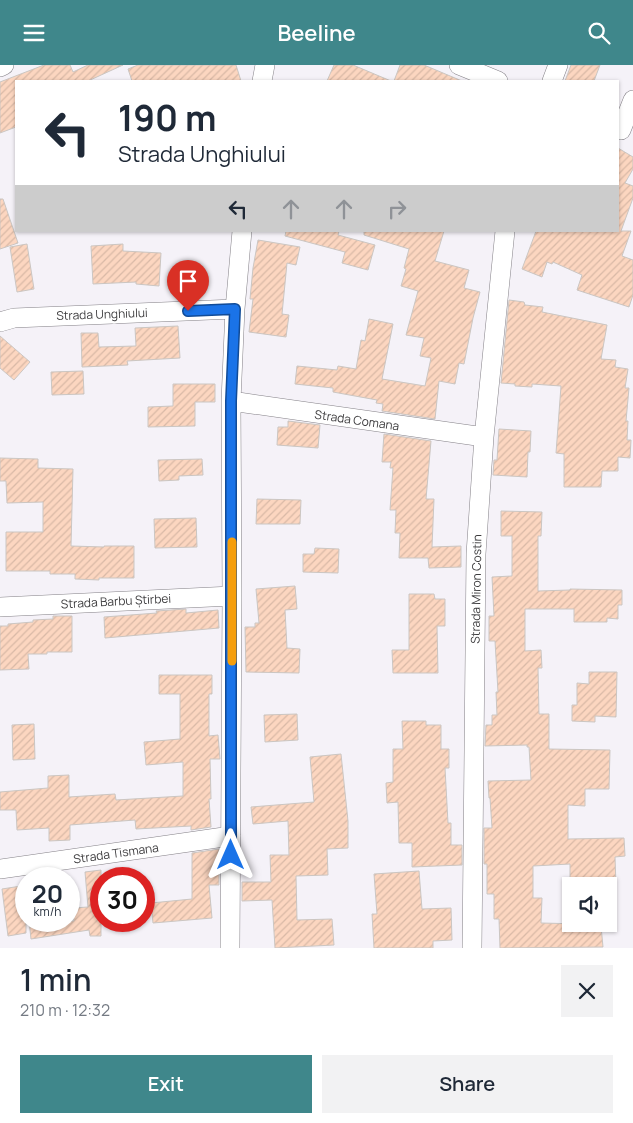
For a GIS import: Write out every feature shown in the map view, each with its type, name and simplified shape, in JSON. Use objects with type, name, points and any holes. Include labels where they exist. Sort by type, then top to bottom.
[{"type":"street","points":[[0,67],[4,65]]},
{"type":"street","points":[[262,80],[265,65]]},
{"type":"street","points":[[459,65],[496,80]]},
{"type":"street","points":[[552,80],[558,65]]},
{"type":"street","points":[[624,131],[633,100]]},
{"type":"street","points":[[230,948],[231,401],[235,309],[242,232]]},
{"type":"street","name":"Strada Miron Costin","points":[[472,948],[476,554],[484,437],[505,232]]},
{"type":"street","name":"Strada Unghiului","points":[[0,322],[14,318],[235,309]]},
{"type":"street","name":"Strada Comana","points":[[231,401],[484,437]]},
{"type":"street","name":"Strada Barbu Știrbei","points":[[0,607],[232,596]]},
{"type":"street","name":"Strada Tismana","points":[[0,869],[231,836]]},
{"type":"building","points":[[44,65],[70,65],[73,72],[88,65],[123,65],[90,80],[15,80],[15,127],[0,133],[0,82]]},
{"type":"building","points":[[138,65],[236,65],[241,80],[132,80],[128,69]]},
{"type":"building","points":[[334,65],[353,65],[389,80],[327,80]]},
{"type":"building","points":[[400,65],[424,65],[460,80],[394,80]]},
{"type":"building","points":[[571,65],[600,65],[594,80],[565,80]]},
{"type":"building","points":[[619,149],[633,157],[633,169],[625,183],[633,186],[633,198],[621,231],[631,231],[622,256],[633,260],[633,295],[629,307],[577,290],[582,275],[553,262],[552,264],[547,262],[542,277],[522,269],[536,232],[619,232]]},
{"type":"building","points":[[0,199],[3,199],[18,243],[0,249]]},
{"type":"building","points":[[286,232],[339,232],[338,235],[375,245],[368,270],[342,263],[345,252],[285,236]]},
{"type":"building","points":[[364,232],[444,232],[435,261],[469,270],[464,288],[480,292],[464,364],[459,363],[455,384],[439,381],[435,419],[382,411],[383,404],[376,403],[377,400],[333,392],[333,388],[295,384],[297,366],[337,370],[338,366],[356,369],[361,340],[365,341],[369,319],[393,324],[382,379],[425,386],[431,358],[420,356],[424,338],[406,335],[418,291],[401,286],[409,249],[364,235]]},
{"type":"building","points":[[258,240],[300,247],[296,265],[287,263],[282,314],[289,315],[286,337],[249,332],[253,299],[250,299],[253,268]]},
{"type":"building","points":[[27,244],[34,289],[17,292],[10,247]]},
{"type":"building","points":[[123,244],[123,251],[161,253],[159,286],[136,284],[136,282],[93,284],[91,246]]},
{"type":"building","points":[[509,300],[524,302],[525,305],[543,307],[542,312],[607,325],[601,359],[616,360],[615,367],[628,369],[625,388],[629,388],[626,421],[628,421],[627,440],[631,440],[630,458],[618,457],[618,471],[602,471],[601,487],[564,487],[564,454],[556,453],[561,386],[532,384],[532,387],[501,383]]},
{"type":"building","points":[[178,326],[180,358],[127,361],[128,365],[82,367],[81,333],[98,333],[99,347],[136,346],[135,328]]},
{"type":"building","points":[[0,336],[30,362],[14,380],[0,368]]},
{"type":"building","points":[[83,371],[84,394],[52,395],[51,372]]},
{"type":"building","points":[[173,384],[215,384],[215,402],[195,402],[195,426],[148,427],[148,407],[173,406]]},
{"type":"building","points":[[288,421],[320,425],[318,448],[277,445],[278,427],[288,427]]},
{"type":"building","points":[[499,429],[531,431],[527,477],[493,475],[494,460],[497,460]]},
{"type":"building","points":[[384,434],[431,441],[426,499],[434,499],[432,547],[461,546],[461,567],[429,568],[428,558],[399,558],[400,533],[395,533],[396,510],[390,510],[393,468],[390,468],[391,462],[382,462]]},
{"type":"building","points":[[0,458],[38,459],[38,468],[73,469],[71,546],[134,546],[134,578],[75,579],[75,574],[50,574],[50,571],[6,571],[6,532],[43,532],[43,502],[7,503],[6,481],[0,481]]},
{"type":"building","points":[[202,459],[203,475],[179,476],[179,480],[159,481],[158,460]]},
{"type":"building","points":[[257,499],[301,500],[300,524],[256,524]]},
{"type":"building","points":[[501,511],[542,512],[541,536],[538,536],[538,591],[570,589],[622,590],[622,605],[618,605],[618,619],[607,618],[607,622],[574,622],[574,609],[525,609],[525,651],[541,650],[542,668],[538,668],[539,714],[549,714],[549,749],[610,750],[609,789],[585,789],[585,806],[568,805],[568,839],[624,838],[625,856],[615,857],[616,877],[570,877],[570,864],[533,866],[533,898],[542,898],[541,923],[562,924],[562,932],[602,932],[603,947],[500,948],[499,919],[494,919],[494,894],[487,894],[487,864],[484,864],[484,828],[492,828],[488,781],[531,780],[529,747],[527,745],[485,746],[486,725],[492,725],[492,715],[497,715],[496,692],[498,692],[495,641],[489,641],[489,616],[494,616],[492,577],[512,576],[512,536],[501,536]]},
{"type":"building","points":[[196,518],[197,547],[155,548],[154,519]]},
{"type":"building","points":[[315,548],[339,549],[338,573],[303,572],[303,554],[314,554]]},
{"type":"building","points":[[295,586],[297,609],[285,610],[287,648],[300,649],[299,673],[246,672],[245,627],[255,627],[255,623],[259,623],[256,589]]},
{"type":"building","points":[[409,594],[434,594],[435,599],[445,599],[445,626],[437,626],[438,673],[393,673],[392,650],[409,650]]},
{"type":"building","points":[[186,609],[186,613],[218,610],[219,628],[105,638],[104,617]]},
{"type":"building","points":[[53,616],[72,616],[72,652],[28,654],[29,669],[0,670],[0,626],[33,622],[33,620],[53,619]]},
{"type":"building","points":[[589,672],[617,672],[616,717],[595,716],[595,722],[572,721],[572,705],[577,705],[577,683],[589,684]]},
{"type":"building","points":[[159,675],[212,675],[212,694],[209,694],[209,736],[218,735],[220,759],[210,759],[211,799],[209,799],[211,827],[191,830],[191,826],[136,829],[135,820],[70,825],[70,840],[49,841],[49,828],[17,830],[16,810],[0,810],[0,792],[48,788],[48,776],[69,775],[69,797],[115,794],[116,800],[183,796],[183,762],[146,765],[144,742],[180,739],[180,694],[159,694]]},
{"type":"building","points":[[297,714],[298,740],[265,742],[264,715]]},
{"type":"building","points":[[402,721],[426,721],[426,725],[441,725],[441,749],[449,749],[449,768],[445,768],[448,823],[451,823],[451,845],[462,845],[462,865],[412,867],[412,843],[399,843],[398,802],[387,803],[386,783],[393,782],[393,749],[403,749]]},
{"type":"building","points":[[34,724],[35,759],[13,760],[12,725]]},
{"type":"building","points":[[341,754],[348,821],[348,848],[327,849],[328,875],[296,876],[297,920],[332,919],[334,945],[275,948],[272,900],[242,901],[242,882],[271,882],[270,855],[289,855],[288,821],[253,824],[251,807],[314,802],[310,757]]},
{"type":"building","points":[[219,849],[219,885],[209,885],[212,918],[155,923],[155,903],[192,899],[192,853]]},
{"type":"building","points":[[90,871],[90,932],[101,932],[101,936],[90,936],[89,930],[80,931],[80,908],[88,907],[85,872]]},
{"type":"building","points":[[419,871],[422,909],[451,908],[452,940],[433,941],[433,948],[374,948],[372,914],[377,914],[374,874]]},
{"type":"building","points":[[15,887],[15,932],[26,933],[8,936],[2,889]]},
{"type":"building","points":[[30,932],[76,932],[31,939]]},
{"type":"slow traffic","points":[[232,542],[232,661]]},
{"type":"route","points":[[188,311],[235,309],[231,401],[231,855]]}]
